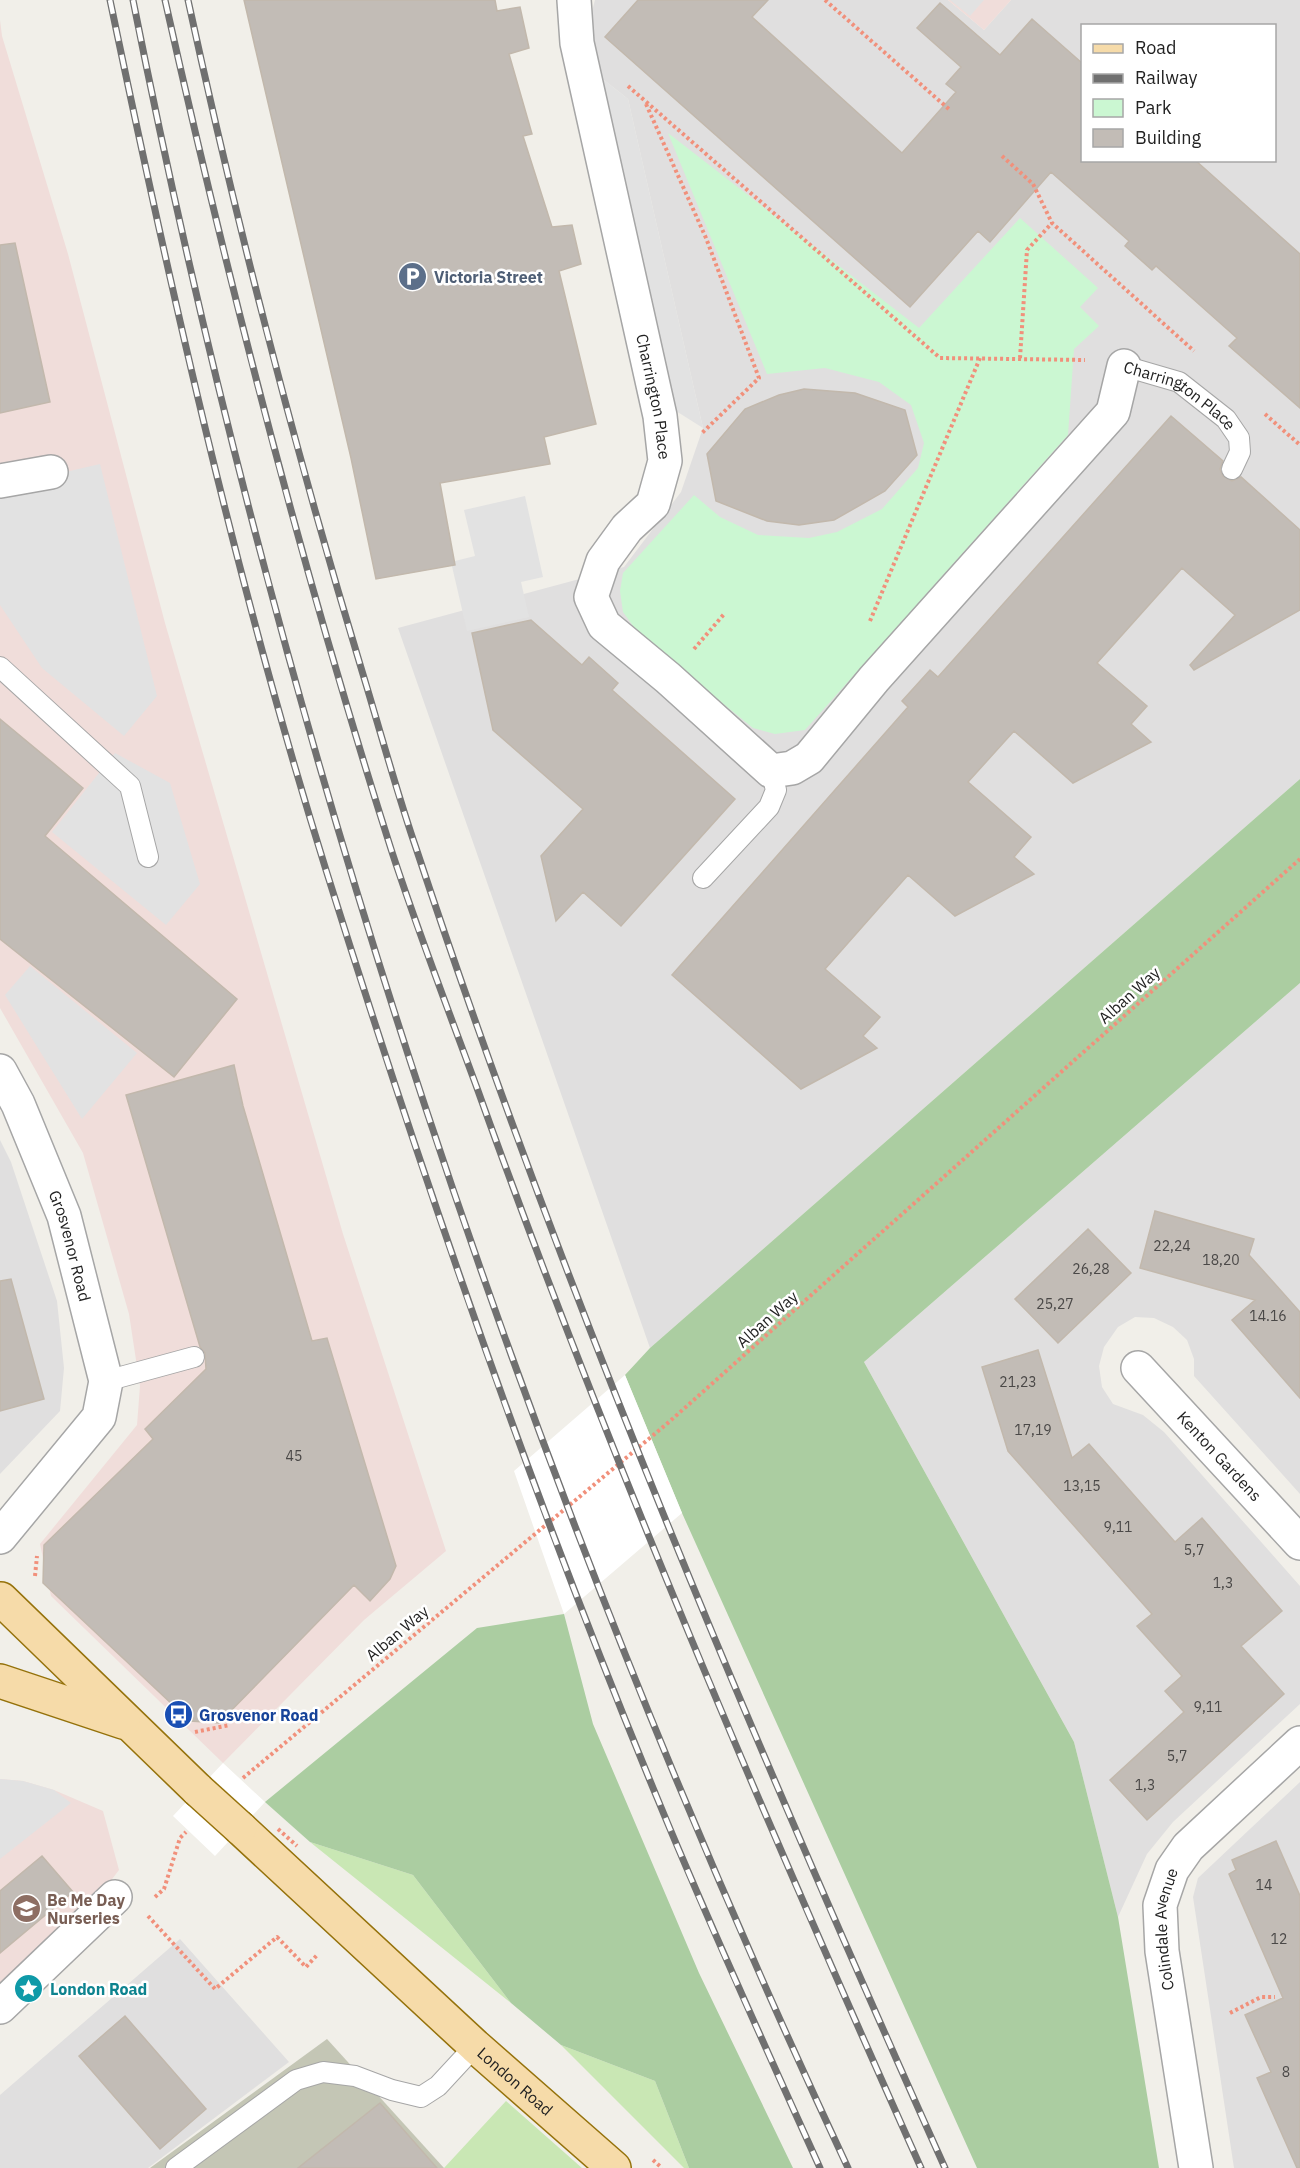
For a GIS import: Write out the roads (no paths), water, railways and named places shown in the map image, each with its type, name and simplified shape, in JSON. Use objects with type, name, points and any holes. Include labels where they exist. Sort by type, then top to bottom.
[{"type":"main road","name":"London Road","points":[[0,1604],[475,2046],[614,2168]]},
{"type":"main road","name":"London Road","points":[[0,1681],[127,1724]]},
{"type":"street","name":"Charrington Place","points":[[574,0],[577,43],[660,416],[665,461],[653,504],[627,528],[603,561],[591,597],[604,625],[668,678],[771,771],[792,768],[809,758],[874,679],[1113,412],[1124,366]]},
{"type":"street","points":[[0,481],[51,472]]},
{"type":"street","name":"Grosvenor Road","points":[[0,1071],[18,1104],[64,1216],[106,1381],[99,1417],[0,1537]]},
{"type":"street","name":"Kenton Gardens","points":[[1138,1368],[1300,1543]]},
{"type":"street","name":"Colindale Avenue","points":[[1196,2168],[1162,1951],[1160,1905],[1172,1870],[1188,1847],[1300,1743]]},
{"type":"street","points":[[0,2007],[129,1903]]},
{"type":"lane","name":"Charrington Place","points":[[1124,366],[1179,381],[1226,419],[1239,438],[1240,452],[1232,469]]},
{"type":"lane","points":[[0,667],[130,786],[148,857]]},
{"type":"lane","points":[[703,878],[768,807],[776,790],[771,771]]},
{"type":"lane","points":[[106,1381],[194,1357]]},
{"type":"lane","points":[[176,2168],[296,2079],[323,2072],[355,2076],[392,2090],[421,2097],[438,2086],[475,2046]]},
{"type":"railway","points":[[110,0],[207,438],[263,655],[363,987],[481,1338],[567,1570],[697,1893],[820,2168]]},
{"type":"railway","points":[[133,0],[193,280],[262,557],[339,833],[425,1106],[519,1376],[621,1643],[731,1907],[848,2168]]},
{"type":"railway","points":[[165,0],[241,321],[297,533],[358,744],[411,909],[579,1362],[688,1633],[921,2168]]},
{"type":"railway","points":[[188,0],[226,169],[313,505],[402,804],[474,1016],[534,1183],[664,1515],[801,1843],[945,2168]]},
{"type":"place","name":"Victoria Street","points":[[413,277]]},
{"type":"place","name":"Grosvenor Road","points":[[178,1715]]},
{"type":"place","name":"Be Me Day Nurseries","points":[[26,1909]]},
{"type":"place","name":"London Road","points":[[29,1989]]}]
